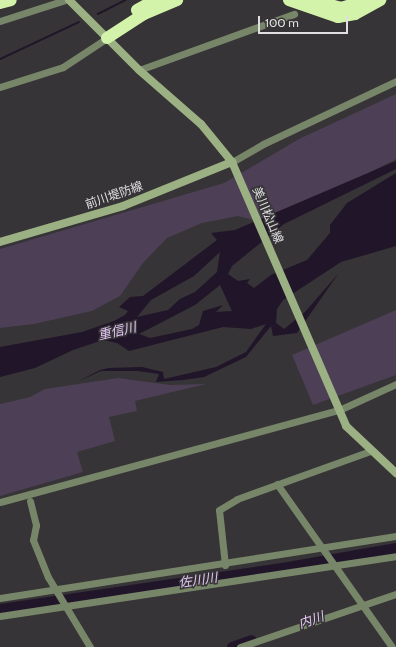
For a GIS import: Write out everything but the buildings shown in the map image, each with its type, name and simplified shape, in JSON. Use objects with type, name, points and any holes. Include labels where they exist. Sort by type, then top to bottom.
[{"type":"highway","points":[[0,3],[11,0]]},
{"type":"highway","points":[[107,38],[120,22],[155,0]]},
{"type":"highway","points":[[107,38],[144,14],[177,0]]},
{"type":"highway","points":[[288,0],[338,16],[355,14],[380,0]]},
{"type":"highway","points":[[310,0],[341,8],[367,0]]},
{"type":"main road","name":"美川松山線","points":[[69,0],[139,70],[201,124],[232,162],[346,426],[370,451],[396,473]]},
{"type":"main road","name":"前川堤防線","points":[[0,242],[122,206],[232,162]]},
{"type":"street","points":[[0,21],[65,0]]},
{"type":"street","points":[[139,70],[294,14]]},
{"type":"street","points":[[0,88],[63,67],[107,38]]},
{"type":"street","points":[[232,162],[263,144],[396,81]]},
{"type":"street","points":[[0,502],[338,407],[396,384]]},
{"type":"street","points":[[225,565],[219,510],[237,499],[370,451]]},
{"type":"street","points":[[278,484],[392,647]]},
{"type":"street","points":[[30,501],[36,525],[34,540],[64,607],[90,647]]},
{"type":"street","points":[[0,598],[325,551],[396,536]]},
{"type":"street","points":[[0,616],[396,556]]},
{"type":"street","points":[[240,647],[396,594]]},
{"type":"shaded area","points":[[396,94],[396,159],[269,224],[238,216],[202,223],[167,238],[143,263],[120,296],[92,311],[34,324],[0,328],[0,249],[224,183],[299,139]]},
{"type":"shaded area","points":[[396,310],[396,375],[313,405],[292,355]]},
{"type":"shaded area","points":[[118,378],[170,385],[206,384],[135,401],[137,411],[109,417],[115,441],[77,452],[83,472],[0,496],[0,404],[30,397],[45,389]]},
{"type":"water","name":"重信川","points":[[396,161],[396,169],[284,224],[232,266],[228,274],[238,281],[250,279],[247,283],[254,288],[271,275],[307,260],[330,233],[330,225],[347,203],[396,173],[396,246],[341,262],[283,300],[277,309],[276,323],[284,329],[305,312],[338,274],[297,333],[273,336],[271,326],[246,357],[204,377],[156,382],[159,374],[138,371],[101,371],[77,382],[100,370],[109,368],[142,367],[163,372],[164,379],[216,367],[246,352],[266,324],[251,329],[223,327],[129,351],[117,343],[103,340],[73,350],[35,368],[0,377],[0,347],[82,332],[114,321],[125,315],[128,311],[119,307],[130,297],[143,296],[217,240],[211,233],[235,230]],"holes":[[[220,252],[217,272],[195,292],[180,299],[168,310],[137,317],[151,300],[194,276]],[[220,285],[232,311],[216,312],[223,305],[203,311],[199,325],[192,329],[150,338],[139,334],[195,305]]]},
{"type":"waterway","points":[[98,14],[126,0]]},
{"type":"waterway","points":[[0,59],[79,22]]},
{"type":"waterway","name":"佐川川","points":[[0,609],[282,568],[396,548]]},
{"type":"waterway","name":"内川","points":[[232,647],[251,640]]}]
